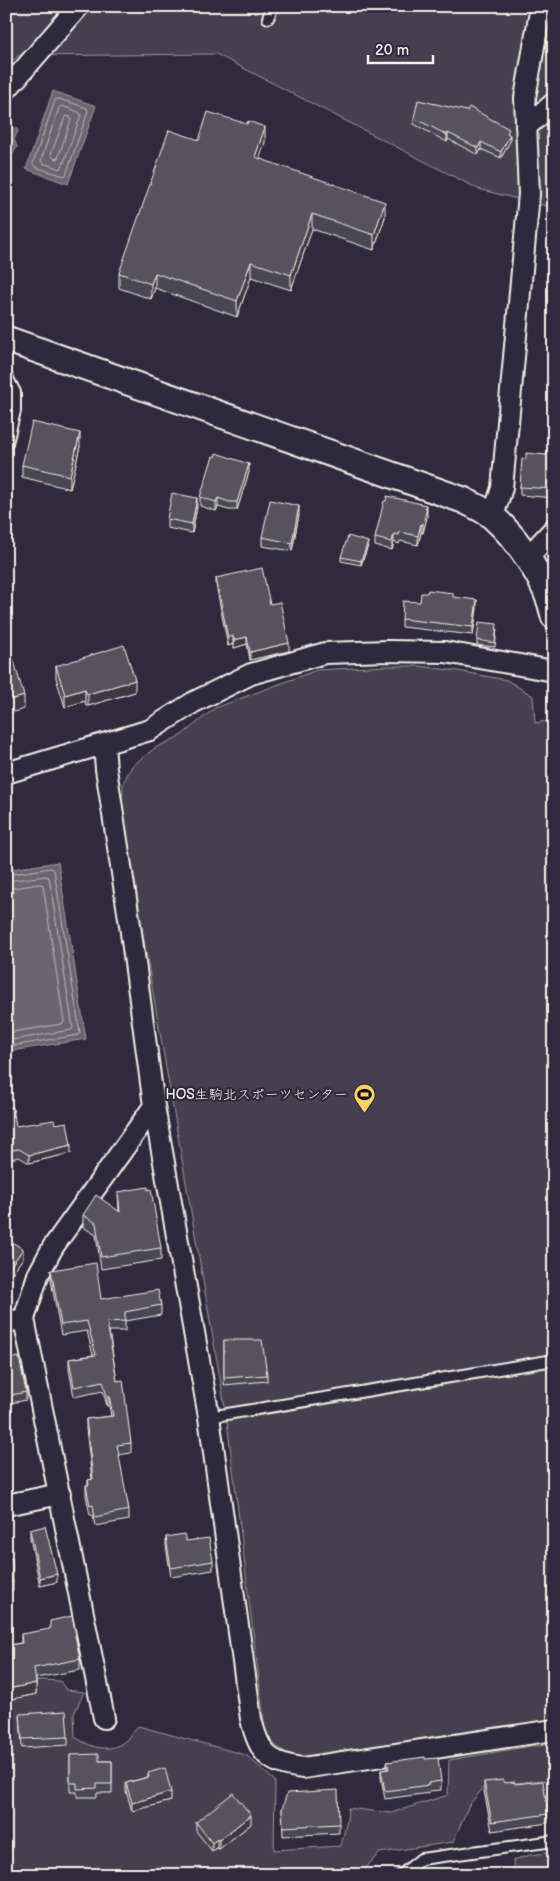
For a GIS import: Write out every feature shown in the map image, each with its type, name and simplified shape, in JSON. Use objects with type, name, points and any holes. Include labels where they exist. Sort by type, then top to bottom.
[{"type":"street","points":[[6,90],[79,6]]},
{"type":"street","points":[[492,516],[502,488],[529,194],[525,98],[540,6]]},
{"type":"street","points":[[526,127],[554,103]]},
{"type":"street","points":[[6,339],[463,500],[492,516],[528,557],[552,606],[554,616]]},
{"type":"street","points":[[528,557],[554,529]]},
{"type":"street","points":[[6,773],[150,730],[194,702],[251,674],[326,653],[446,652],[554,670]]},
{"type":"street","points":[[104,745],[154,1106],[209,1417],[251,1719],[261,1750],[269,1757],[287,1766],[303,1768],[554,1730]]},
{"type":"street","points":[[104,1718],[60,1494],[15,1320],[53,1247],[154,1106]]},
{"type":"street","points":[[6,1505],[60,1494]]},
{"type":"lane","points":[[268,18],[273,6]]},
{"type":"lane","points":[[6,375],[15,392],[15,411],[7,443]]},
{"type":"lane","points":[[209,1417],[554,1360]]},
{"type":"lane","points":[[401,1875],[421,1859],[554,1841]]},
{"type":"shaded area","points":[[6,6],[554,6],[554,208],[478,189],[216,54],[18,56],[6,68]]},
{"type":"shaded area","name":"HOS生駒北スポーツセンター","points":[[418,666],[507,680],[533,696],[535,723],[554,720],[554,1719],[304,1756],[291,1754],[280,1749],[272,1741],[265,1729],[226,1413],[122,814],[123,783],[132,766],[155,748],[182,735],[215,708],[317,670]]},
{"type":"shaded area","points":[[42,1680],[60,1681],[66,1690],[84,1692],[74,1714],[75,1737],[91,1746],[115,1747],[126,1740],[138,1726],[246,1755],[275,1781],[274,1850],[341,1846],[348,1808],[391,1813],[448,1795],[449,1760],[531,1746],[554,1745],[554,1782],[540,1780],[484,1787],[469,1805],[453,1842],[379,1853],[366,1868],[364,1875],[6,1875],[6,1687]]},
{"type":"shaded area","points":[[554,1852],[554,1875],[514,1875],[513,1860],[530,1855]]},
{"type":"water","points":[[53,91],[96,106],[68,184],[26,169]]},
{"type":"water","points":[[16,128],[18,131],[14,139],[17,147],[13,154],[6,156],[6,132]]},
{"type":"water","points":[[58,862],[86,1039],[6,1052],[6,870]]},
{"type":"building","points":[[418,100],[467,111],[469,107],[509,129],[507,133],[510,135],[501,152],[481,142],[478,148],[414,118]]},
{"type":"building","points":[[208,112],[247,124],[248,121],[265,127],[255,157],[385,202],[374,235],[312,214],[291,275],[251,262],[237,301],[155,273],[151,284],[119,273],[169,130],[199,140]]},
{"type":"building","points":[[32,422],[80,433],[70,476],[22,465]]},
{"type":"building","points":[[554,441],[554,489],[520,487],[522,459],[526,459],[526,453],[546,455]]},
{"type":"building","points":[[216,453],[249,464],[237,502],[229,502],[218,498],[216,502],[200,497],[213,456],[215,457]]},
{"type":"building","points":[[172,493],[197,498],[192,524],[167,519]]},
{"type":"building","points":[[387,496],[426,505],[423,524],[421,524],[418,536],[400,532],[399,535],[394,534],[392,542],[375,538],[384,501],[386,501]]},
{"type":"building","points":[[270,500],[299,506],[292,543],[262,537]]},
{"type":"building","points":[[348,536],[368,542],[361,561],[341,557]]},
{"type":"building","points":[[262,568],[270,604],[280,602],[289,643],[250,652],[247,637],[234,640],[233,636],[228,638],[216,578]]},
{"type":"building","points":[[428,590],[453,593],[453,597],[477,600],[473,627],[402,619],[403,601],[420,602],[421,593],[427,593]]},
{"type":"building","points":[[479,622],[497,624],[495,643],[477,640]]},
{"type":"building","points":[[124,645],[135,680],[88,694],[85,689],[65,695],[56,666]]},
{"type":"building","points":[[12,654],[24,696],[6,701],[6,656]]},
{"type":"building","points":[[13,1107],[16,1126],[54,1120],[55,1124],[67,1122],[71,1145],[29,1155],[19,1149],[6,1151],[6,1108]]},
{"type":"building","points":[[148,1187],[148,1190],[151,1189],[161,1248],[101,1257],[96,1223],[83,1215],[96,1195],[120,1212],[118,1192]]},
{"type":"building","points":[[6,1238],[23,1249],[10,1267],[8,1265],[6,1268]]},
{"type":"building","points":[[96,1263],[101,1299],[158,1290],[161,1305],[125,1312],[125,1321],[107,1322],[117,1381],[123,1380],[131,1443],[117,1445],[129,1510],[95,1517],[93,1505],[90,1506],[86,1485],[89,1485],[88,1480],[93,1479],[86,1419],[113,1416],[109,1396],[107,1397],[103,1381],[74,1387],[69,1359],[96,1355],[87,1321],[61,1325],[51,1270]]},
{"type":"building","points":[[224,1340],[262,1340],[267,1375],[224,1378]]},
{"type":"building","points":[[6,1355],[7,1359],[19,1357],[26,1392],[6,1396]]},
{"type":"building","points":[[45,1526],[57,1574],[40,1578],[30,1530]]},
{"type":"building","points":[[184,1534],[186,1541],[209,1538],[213,1561],[171,1568],[166,1537]]},
{"type":"building","points":[[12,1558],[13,1582],[6,1583],[6,1559]]},
{"type":"building","points":[[72,1616],[80,1659],[34,1668],[36,1683],[8,1689],[6,1680],[6,1652],[10,1651],[9,1645],[22,1643],[21,1634],[50,1629],[50,1621]]},
{"type":"building","points":[[66,1711],[68,1737],[22,1739],[20,1714]]},
{"type":"building","points":[[99,1754],[99,1761],[112,1761],[112,1784],[97,1784],[97,1788],[77,1789],[77,1783],[70,1783],[70,1755]]},
{"type":"building","points":[[425,1757],[425,1759],[438,1758],[441,1781],[428,1783],[429,1785],[385,1791],[381,1770],[389,1769],[387,1762]]},
{"type":"building","points":[[165,1768],[171,1792],[132,1803],[126,1783],[149,1777],[148,1773]]},
{"type":"building","points":[[503,1780],[504,1783],[515,1782],[515,1784],[543,1781],[548,1814],[492,1822],[484,1782]]},
{"type":"building","points":[[338,1790],[339,1824],[283,1827],[282,1809],[287,1793]]},
{"type":"building","points":[[233,1793],[251,1815],[219,1840],[217,1839],[212,1843],[196,1822]]},
{"type":"place","name":"HOS生駒北スポーツセンター","points":[[364,1113]]}]
